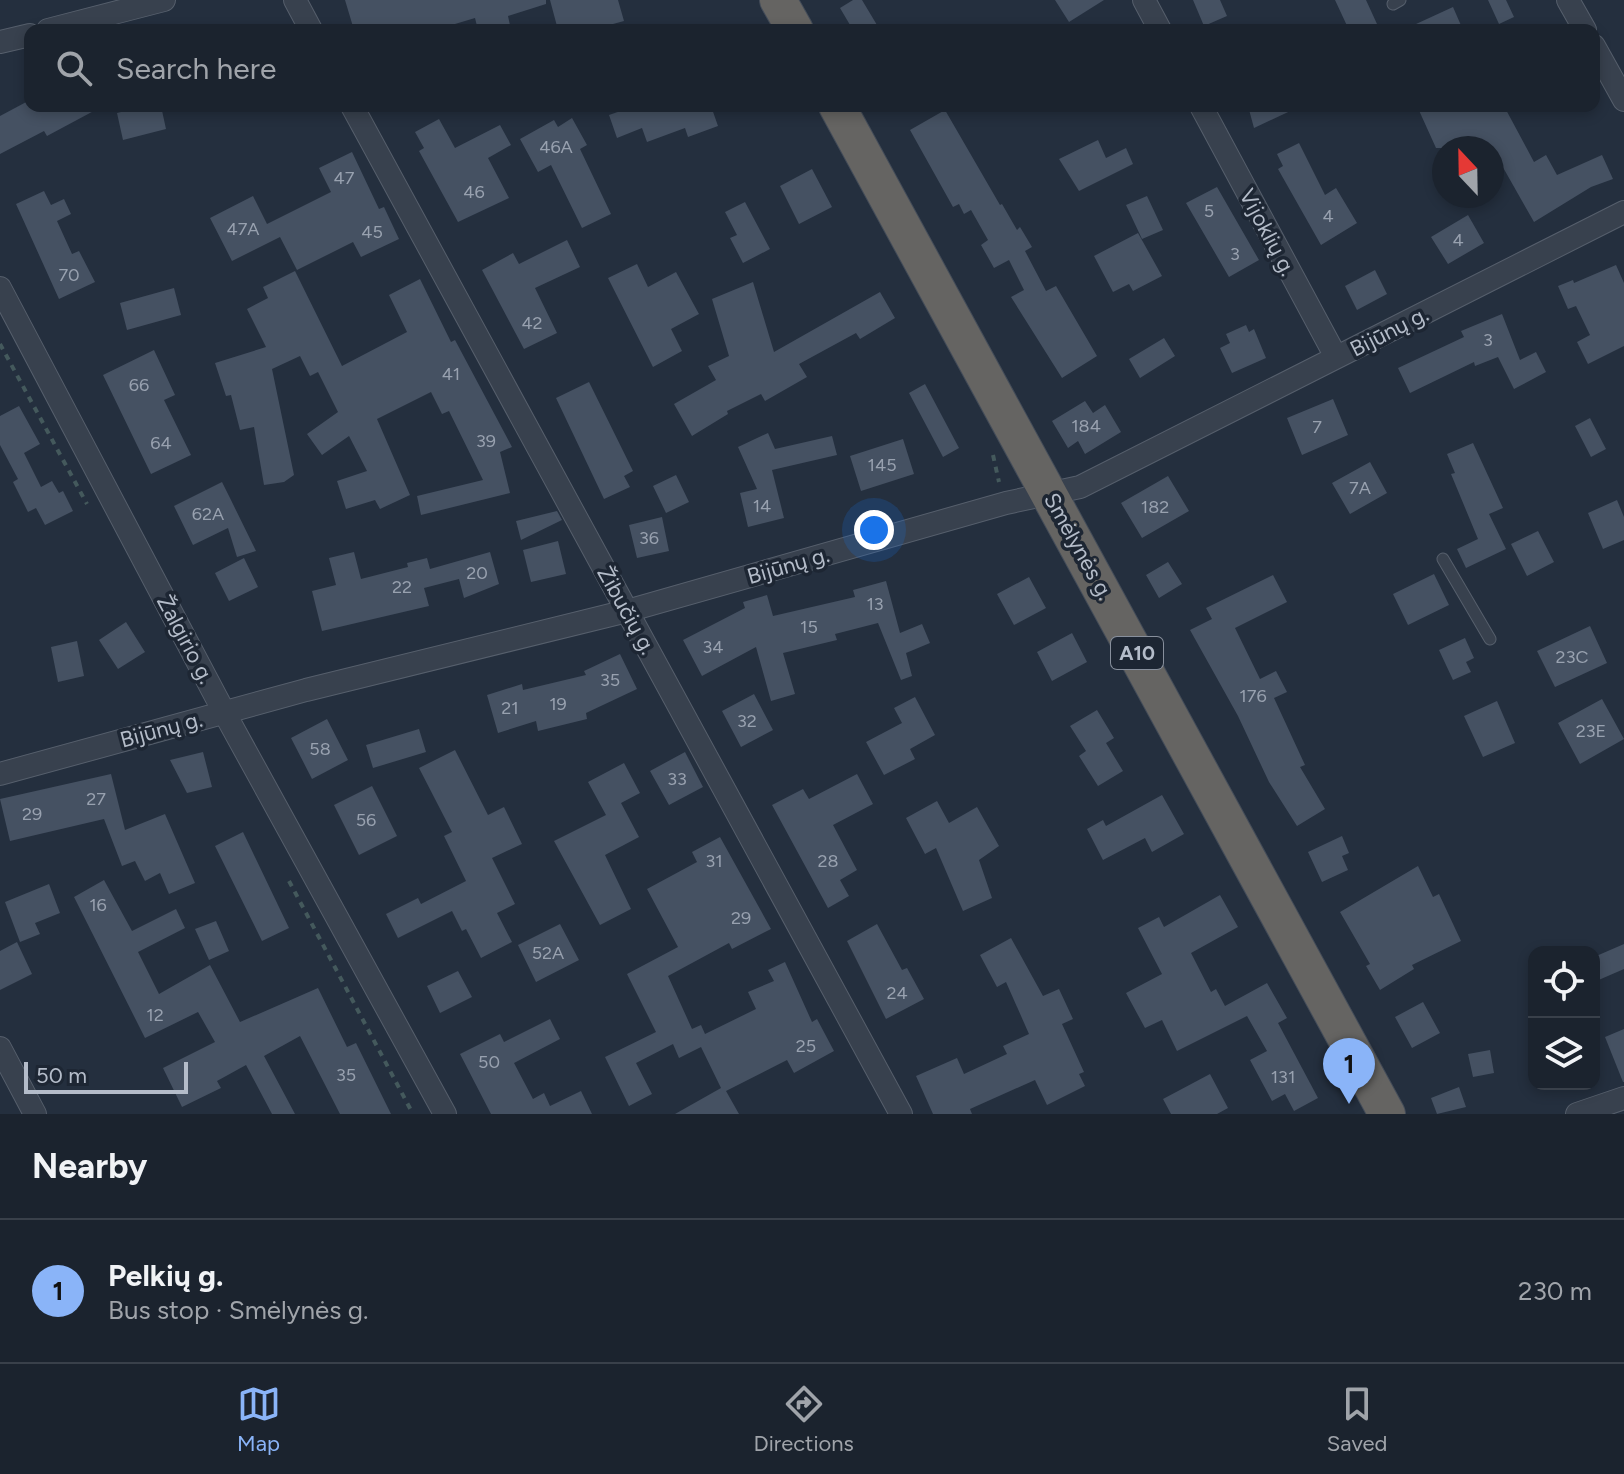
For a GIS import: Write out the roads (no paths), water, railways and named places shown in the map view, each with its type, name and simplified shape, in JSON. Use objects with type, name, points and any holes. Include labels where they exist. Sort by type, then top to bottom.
[{"type":"highway","points":[[778,0],[792,24]]},
{"type":"highway","name":"Smėlynės g.","points":[[840,112],[1387,1114]]},
{"type":"street","points":[[71,24],[164,0]]},
{"type":"street","points":[[295,0],[308,24]]},
{"type":"street","points":[[1144,0],[1157,24]]},
{"type":"street","points":[[1568,0],[1582,24]]},
{"type":"street","points":[[0,42],[24,36]]},
{"type":"street","points":[[1600,57],[1624,100]]},
{"type":"street","name":"Žibučių g.","points":[[355,112],[901,1114]]},
{"type":"street","name":"Vijoklių g.","points":[[1204,112],[1336,357]]},
{"type":"street","name":"Bijūnų g.","points":[[0,774],[224,712],[627,611],[1006,503],[1080,487],[1624,212]]},
{"type":"street","name":"Žalgirio g.","points":[[0,288],[224,712],[445,1114]]},
{"type":"street","points":[[0,1048],[35,1114]]},
{"type":"street","points":[[1577,1114],[1624,1098]]},
{"type":"lane","points":[[1443,559],[1490,639]]},
{"type":"place","name":"Pelkių g.","points":[[1349,1104]]}]
